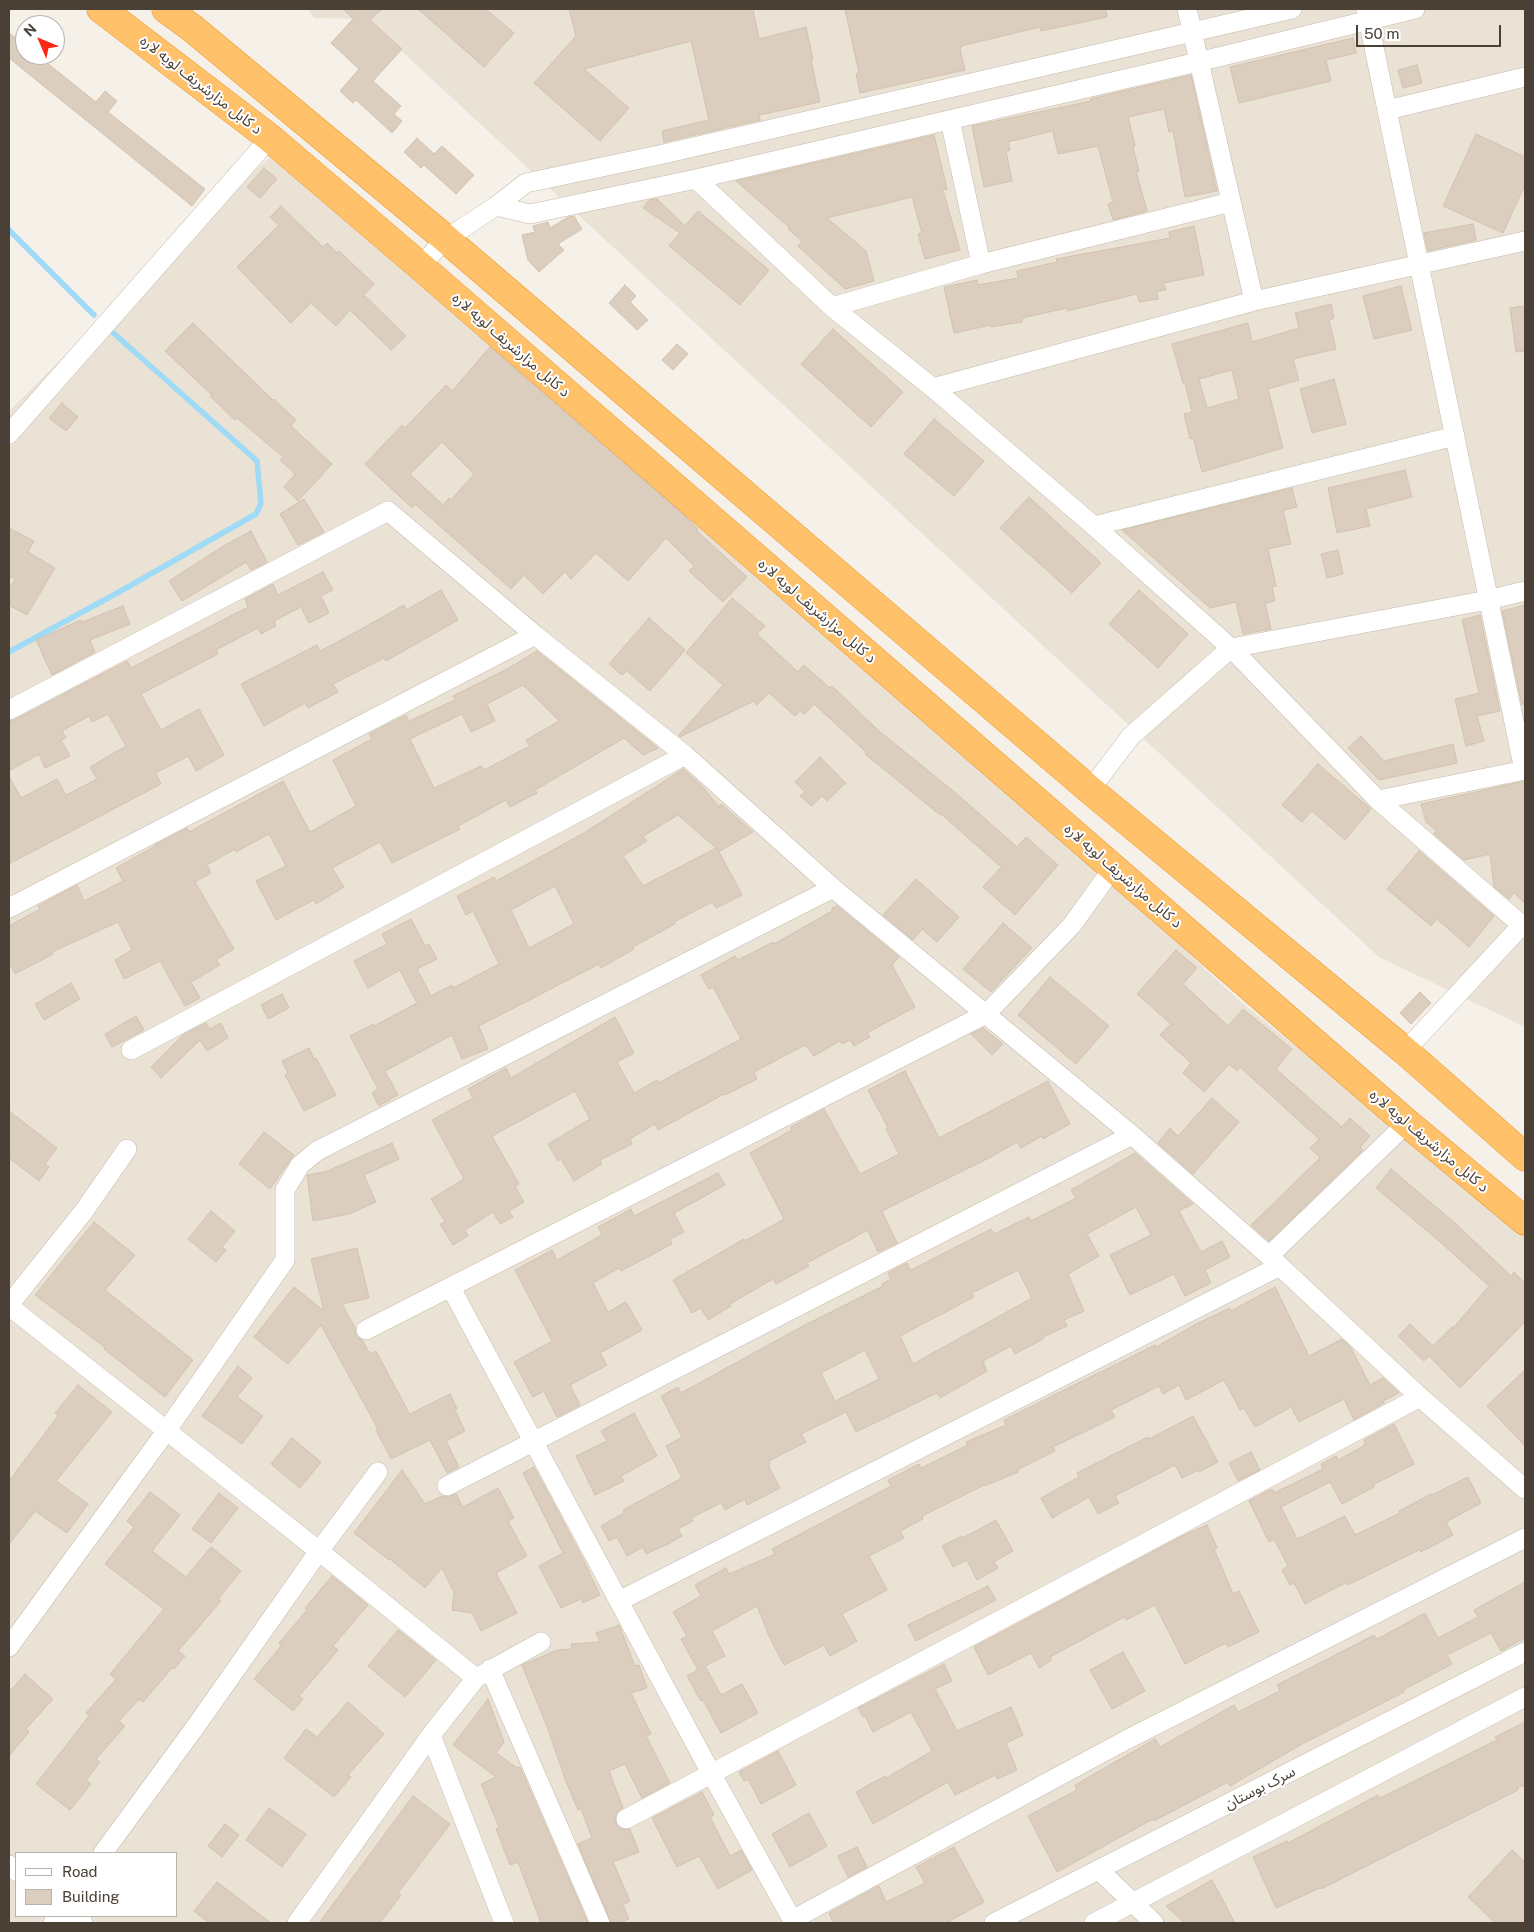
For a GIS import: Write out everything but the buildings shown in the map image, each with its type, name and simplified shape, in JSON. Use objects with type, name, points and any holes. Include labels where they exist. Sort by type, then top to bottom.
[{"type":"highway","name":"د کابل مزارشریف لویه لاره","points":[[101,9],[270,138],[1407,1123],[1525,1221]]},
{"type":"highway","points":[[166,9],[192,28],[446,239],[1090,790],[1405,1050],[1525,1157]]},
{"type":"highway","points":[[168,60],[192,28]]},
{"type":"street","points":[[1186,9],[1254,301]]},
{"type":"street","points":[[420,266],[446,239],[496,206],[526,183],[659,155],[1292,9]]},
{"type":"street","points":[[496,206],[530,214],[696,179],[1198,62],[1368,14],[1415,9]]},
{"type":"street","points":[[1368,14],[1524,770],[1378,800]]},
{"type":"street","points":[[1387,110],[1525,77]]},
{"type":"street","points":[[950,120],[981,264]]},
{"type":"street","points":[[9,434],[270,138]]},
{"type":"street","points":[[659,155],[666,185]]},
{"type":"street","points":[[696,179],[832,307],[933,388],[1094,526],[1231,648],[1378,800],[1524,927],[1405,1050]]},
{"type":"street","points":[[832,307],[981,264],[1231,202]]},
{"type":"street","points":[[933,388],[1254,301],[1525,241]]},
{"type":"street","points":[[1094,526],[1455,436]]},
{"type":"street","points":[[9,710],[388,511],[535,635],[685,755],[833,888],[1132,1135],[1525,1489]]},
{"type":"street","points":[[1090,790],[1131,736],[1231,648],[1488,600],[1525,591]]},
{"type":"street","points":[[9,908],[535,635]]},
{"type":"street","points":[[131,1050],[685,755]]},
{"type":"street","points":[[366,1330],[986,1014],[1072,926],[1113,868]]},
{"type":"street","points":[[9,1647],[167,1430],[285,1260],[285,1190],[300,1165],[317,1151],[833,888]]},
{"type":"street","points":[[620,1601],[1274,1261],[1407,1123]]},
{"type":"street","points":[[448,1486],[1132,1135]]},
{"type":"street","points":[[127,1149],[84,1211],[9,1306],[318,1551],[483,1673],[600,1923]]},
{"type":"street","points":[[451,1288],[620,1601],[710,1773],[793,1922],[1126,1740],[1525,1538]]},
{"type":"street","points":[[626,1818],[1420,1396]]},
{"type":"street","points":[[104,1852],[196,1726],[318,1551],[378,1472]]},
{"type":"street","points":[[297,1923],[431,1735],[483,1673],[541,1642]]},
{"type":"street","name":"سرک بوستان","points":[[994,1923],[1525,1652]]},
{"type":"street","points":[[1094,1923],[1525,1697]]},
{"type":"street","points":[[431,1735],[504,1923]]},
{"type":"street","points":[[1099,1870],[1132,1904],[1154,1923]]},
{"type":"shaded area","points":[[308,9],[1525,9],[1525,1027],[1379,957],[367,19],[314,18]]},
{"type":"shaded area","points":[[272,156],[1130,899],[1241,1002],[1525,1232],[1525,1923],[9,1923],[9,411],[239,183]]},
{"type":"waterway","points":[[9,230],[94,315]]},
{"type":"waterway","points":[[9,652],[256,514],[261,503],[257,461],[109,329]]}]
